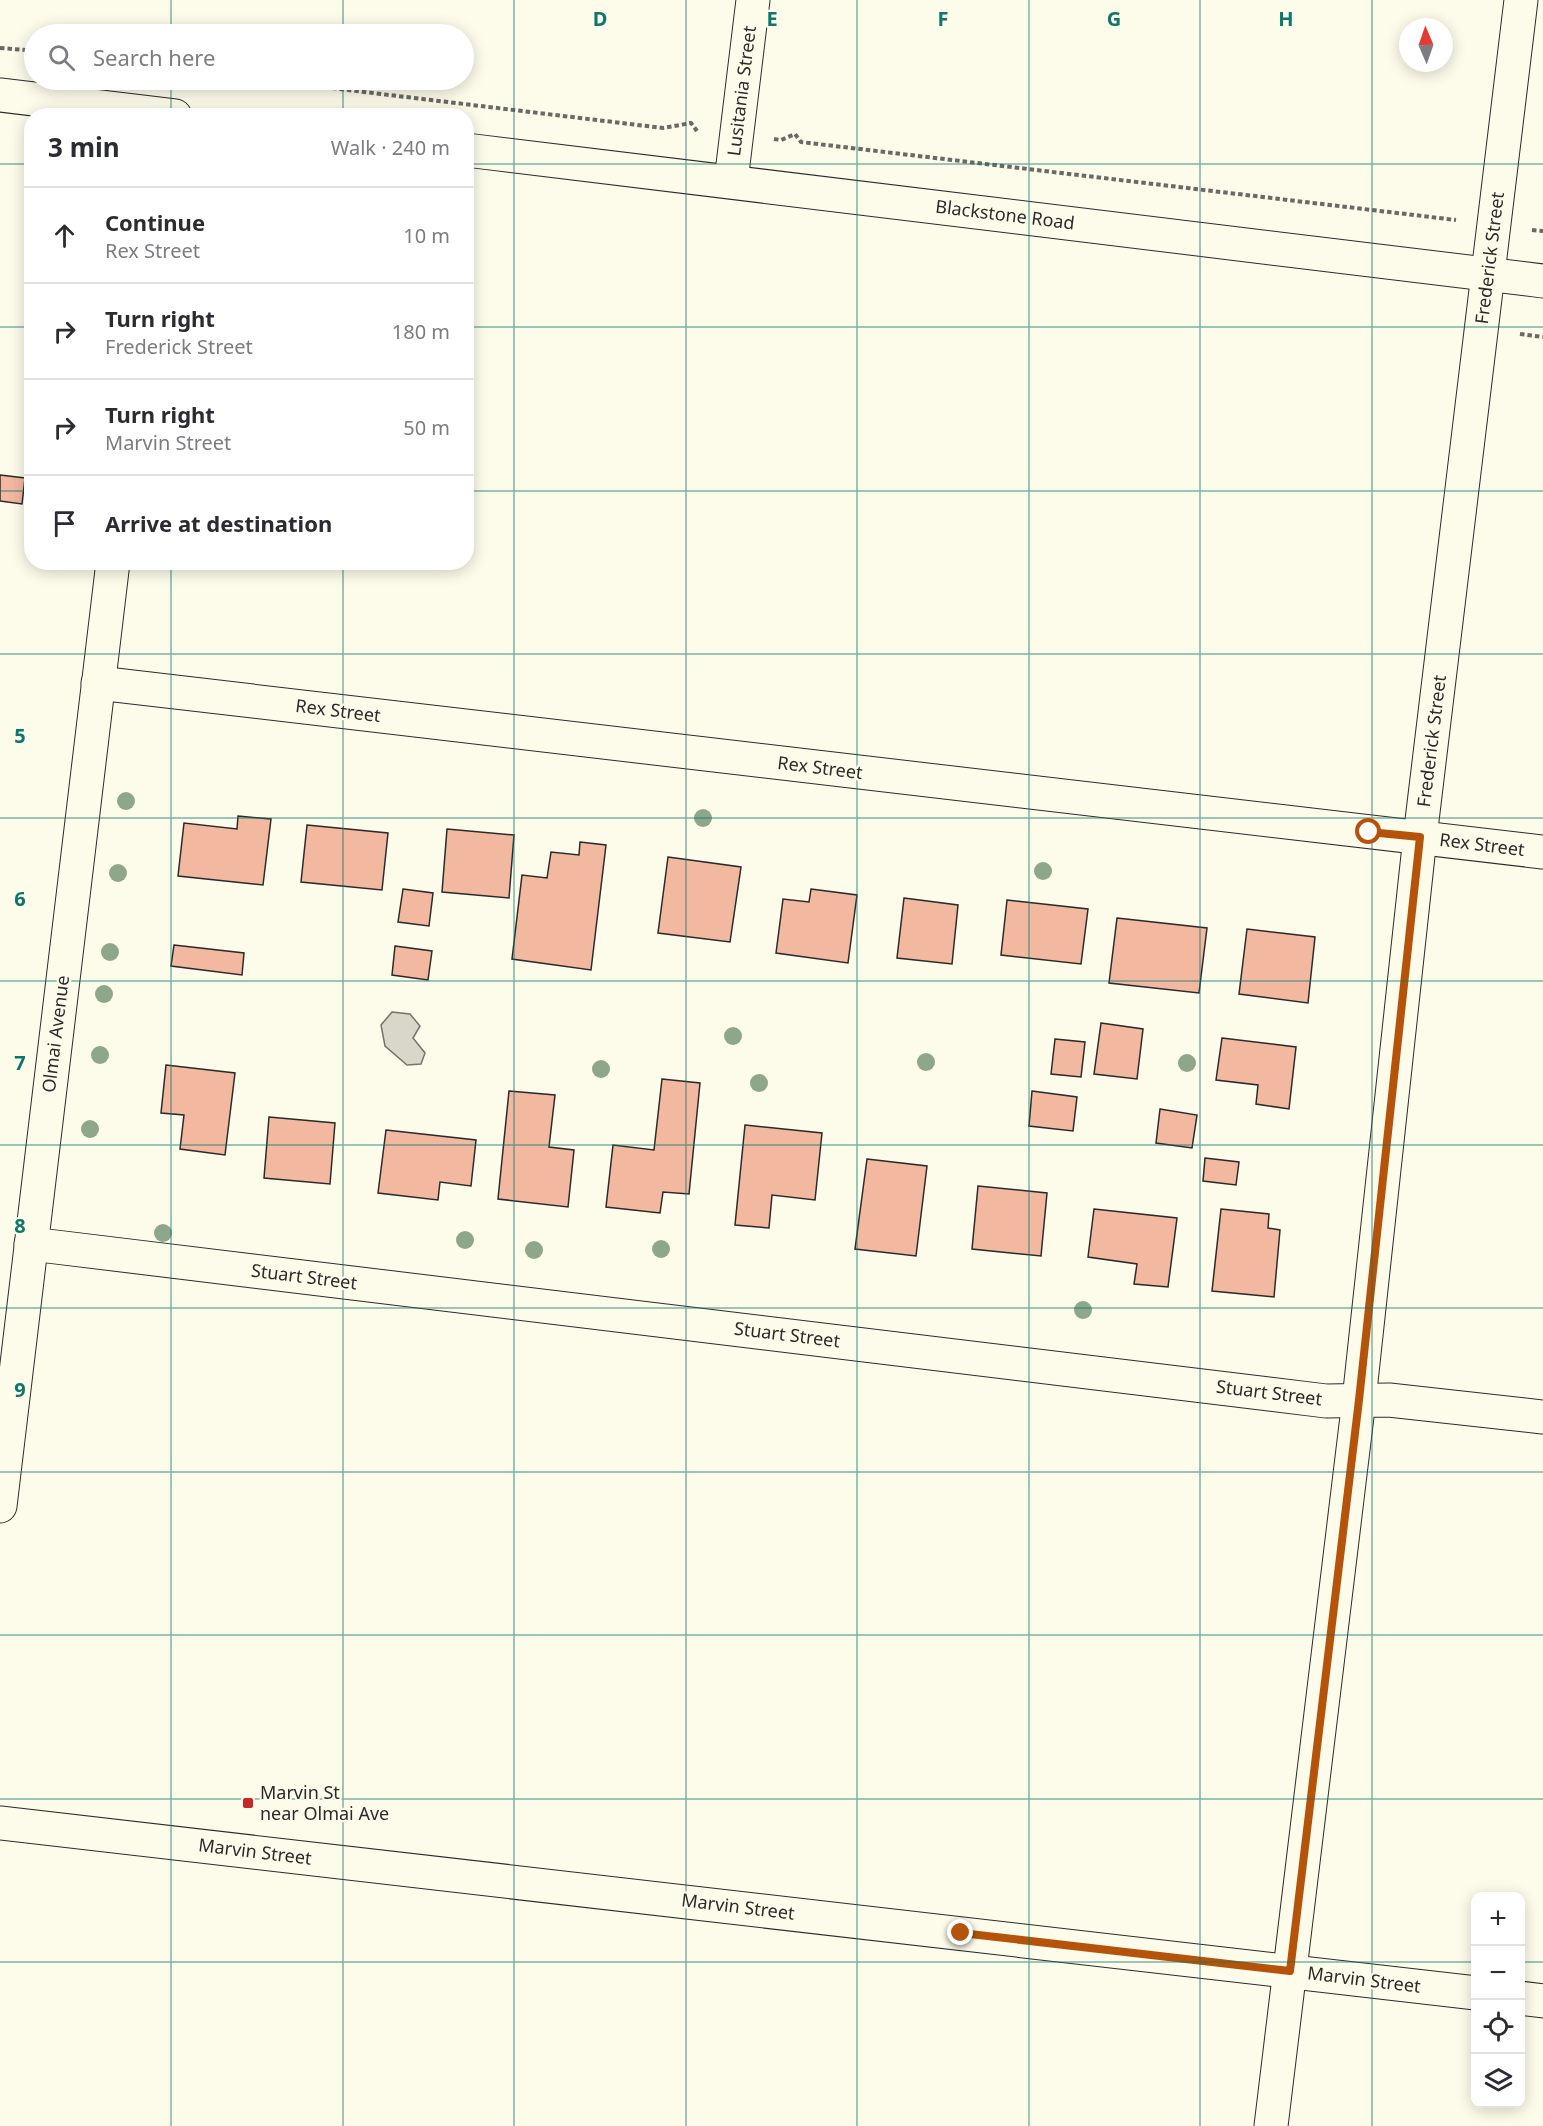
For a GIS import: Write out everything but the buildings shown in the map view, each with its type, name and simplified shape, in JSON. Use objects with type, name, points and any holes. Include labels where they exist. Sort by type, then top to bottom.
[{"type":"street","name":"Lusitania Street","points":[[731,181],[753,0]]},
{"type":"street","name":"Frederick Street","points":[[1271,2126],[1359,1400],[1420,837],[1521,0]]},
{"type":"street","points":[[0,95],[112,108]]},
{"type":"street","name":"Blackstone Road","points":[[474,151],[1543,281]]},
{"type":"street","name":"Olmai Avenue","points":[[0,1506],[112,570]]},
{"type":"street","name":"Rex Street","points":[[98,683],[1543,852]]},
{"type":"street","name":"Stuart Street","points":[[32,1244],[1326,1401],[1389,1400],[1543,1417]]},
{"type":"street","name":"Marvin Street","points":[[0,1823],[1471,1992]]},
{"type":"street","points":[[1525,1999],[1543,2001]]},
{"type":"path","points":[[0,48],[24,50]]},
{"type":"path","points":[[348,90],[663,128],[691,123],[696,131],[781,140],[795,134],[801,142],[1543,231]]},
{"type":"shaded area","points":[[392,1012],[410,1014],[420,1026],[413,1038],[425,1053],[421,1064],[407,1065],[385,1046],[381,1025]]},
{"type":"place","name":"Marvin St near Olmai Ave","points":[[248,1803]]},
{"type":"route","points":[[961,1933],[1290,1971],[1359,1400],[1420,837],[1369,832]]}]
